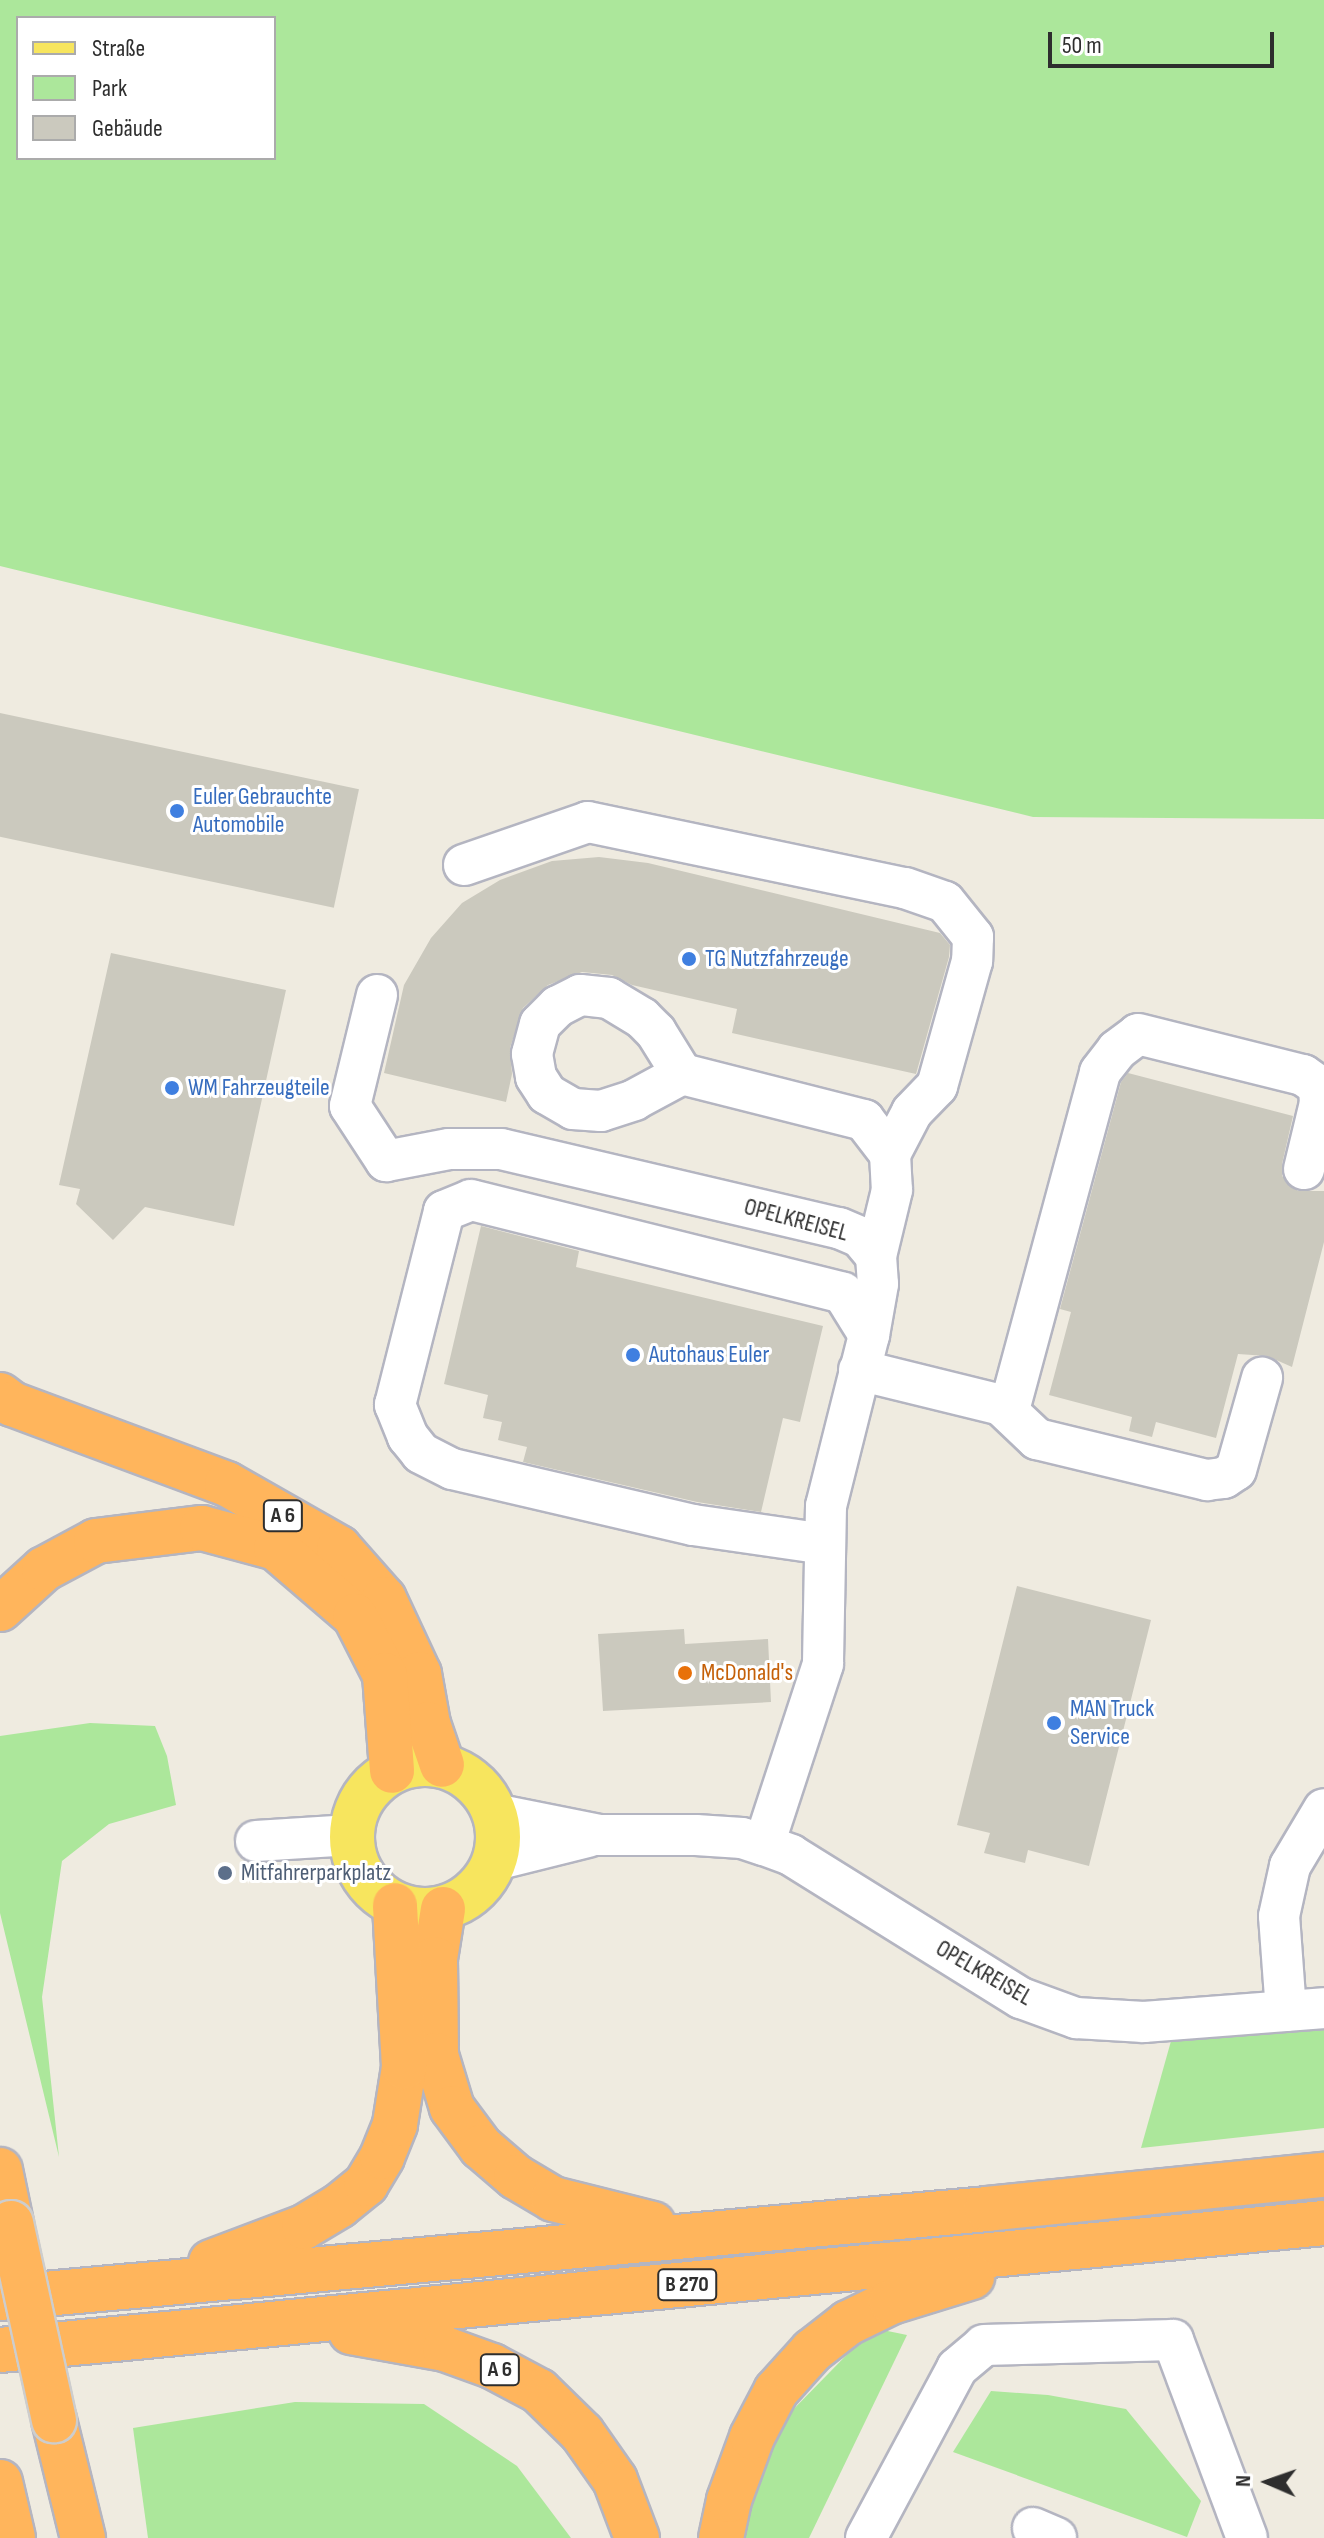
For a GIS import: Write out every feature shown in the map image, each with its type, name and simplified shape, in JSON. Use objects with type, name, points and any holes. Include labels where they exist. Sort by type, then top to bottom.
[{"type":"highway","name":"A 6","points":[[0,1395],[12,1404],[227,1484],[339,1548],[384,1599],[390,1611],[419,1674],[428,1724],[442,1765]]},
{"type":"highway","points":[[0,1609],[44,1569],[96,1541],[202,1528],[276,1548],[355,1616],[385,1675],[392,1771]]},
{"type":"highway","points":[[133,2284],[230,2256],[304,2227],[366,2184],[395,2124],[402,2094],[403,2027],[395,1905]]},
{"type":"highway","points":[[443,1909],[435,1959],[436,2055],[452,2108],[481,2147],[516,2177],[553,2199],[636,2222],[715,2232]]},
{"type":"highway","points":[[0,2170],[83,2538]]},
{"type":"highway","name":"B 270","points":[[0,2298],[1324,2175]]},
{"type":"highway","name":"B 270","points":[[0,2350],[1324,2223]]},
{"type":"highway","name":"B 270","points":[[721,2538],[729,2500],[752,2437],[776,2391],[812,2351],[848,2323],[891,2302],[980,2274],[1092,2247]]},
{"type":"highway","name":"A 6","points":[[281,2323],[372,2334],[445,2349],[492,2366],[539,2391],[582,2433],[615,2480],[637,2538]]},
{"type":"highway","points":[[0,2482],[13,2538]]},
{"type":"main road","points":[[417,1764],[442,1765],[465,1775],[484,1792],[495,1814],[499,1837],[495,1860],[484,1882],[466,1899],[443,1909],[426,1911],[395,1905],[371,1888],[356,1864],[351,1835],[357,1809],[371,1787],[392,1771],[417,1764]]},
{"type":"street","points":[[464,865],[588,822],[905,888],[945,902],[973,937],[972,961],[937,1086],[912,1112],[890,1154],[892,1190],[876,1256]]},
{"type":"street","name":"OPELKREISEL","points":[[377,995],[350,1106],[386,1161],[449,1149],[501,1149],[839,1228],[860,1237],[876,1256],[878,1284],[826,1506],[823,1664],[764,1845]]},
{"type":"street","points":[[1009,1410],[1100,1072],[1117,1050],[1138,1034],[1303,1075],[1319,1086],[1320,1103],[1304,1169]]},
{"type":"street","points":[[682,1074],[864,1120],[890,1154]]},
{"type":"street","points":[[825,1544],[693,1525],[452,1469],[421,1453],[408,1437],[395,1405],[444,1211],[471,1200],[843,1293],[864,1353],[1009,1410],[1037,1439],[1207,1480],[1224,1478],[1236,1470],[1262,1378]]},
{"type":"street","name":"OPELKREISEL","points":[[495,1814],[599,1835],[696,1835],[742,1838],[764,1845],[791,1855],[1021,1998],[1076,2018],[1144,2022],[1305,2010]]},
{"type":"street","points":[[1305,2010],[1279,1916],[1290,1866],[1320,1824]]},
{"type":"street","points":[[256,1841],[351,1835]]},
{"type":"street","name":"OPELKREISEL","points":[[495,1860],[599,1835]]},
{"type":"street","points":[[866,2538],[957,2368],[984,2345],[1173,2340],[1247,2538]]},
{"type":"green space","points":[[0,0],[1324,0],[1324,819],[1033,817],[0,566]]},
{"type":"green space","points":[[90,1723],[155,1726],[167,1756],[176,1805],[109,1824],[62,1861],[42,1997],[59,2157],[0,1913],[0,1736]]},
{"type":"green space","points":[[1324,2030],[1324,2128],[1141,2148],[1171,2041]]},
{"type":"green space","points":[[873,2328],[907,2335],[809,2538],[733,2538],[781,2422]]},
{"type":"green space","points":[[991,2391],[1048,2395],[1126,2409],[1201,2501],[1187,2537],[953,2452]]},
{"type":"green space","points":[[295,2402],[424,2404],[517,2466],[571,2538],[148,2538],[133,2428]]},
{"type":"building","name":"Euler Gebrauchte Automobile","points":[[0,713],[359,789],[334,908],[0,837]]},
{"type":"building","name":"TG Nutzfahrzeuge","points":[[599,857],[648,863],[940,933],[950,945],[949,957],[916,1074],[732,1033],[737,1009],[632,985],[612,975],[582,972],[548,985],[523,1008],[510,1048],[512,1074],[506,1102],[384,1073],[404,985],[431,938],[462,903],[500,880],[552,861]]},
{"type":"building","name":"WM Fahrzeugteile","points":[[111,953],[286,990],[234,1226],[145,1207],[113,1240],[76,1204],[80,1189],[59,1185]]},
{"type":"building","points":[[1128,1073],[1293,1116],[1282,1176],[1298,1191],[1324,1191],[1324,1242],[1292,1367],[1267,1356],[1238,1354],[1216,1438],[1156,1422],[1152,1437],[1129,1431],[1132,1417],[1049,1395],[1071,1312],[1060,1309],[1121,1082]]},
{"type":"building","name":"Autohaus Euler","points":[[481,1226],[579,1251],[576,1267],[823,1326],[800,1422],[783,1418],[761,1512],[697,1502],[523,1462],[527,1447],[498,1440],[502,1422],[483,1418],[488,1395],[444,1384]]},
{"type":"building","name":"MAN Truck Service","points":[[1017,1586],[1151,1620],[1089,1866],[1028,1850],[1025,1863],[984,1853],[990,1833],[957,1825]]},
{"type":"building","name":"McDonald's","points":[[684,1629],[685,1644],[768,1639],[771,1702],[603,1711],[598,1634]]},
{"type":"place","name":"Euler Gebrauchte Automobile","points":[[177,811]]},
{"type":"place","name":"TG Nutzfahrzeuge","points":[[689,959]]},
{"type":"place","name":"WM Fahrzeugteile","points":[[172,1088]]},
{"type":"place","name":"Autohaus Euler","points":[[633,1355]]},
{"type":"place","name":"McDonald's","points":[[685,1673]]},
{"type":"place","name":"MAN Truck Service","points":[[1054,1723]]},
{"type":"place","name":"Mitfahrerparkplatz","points":[[225,1873]]}]
